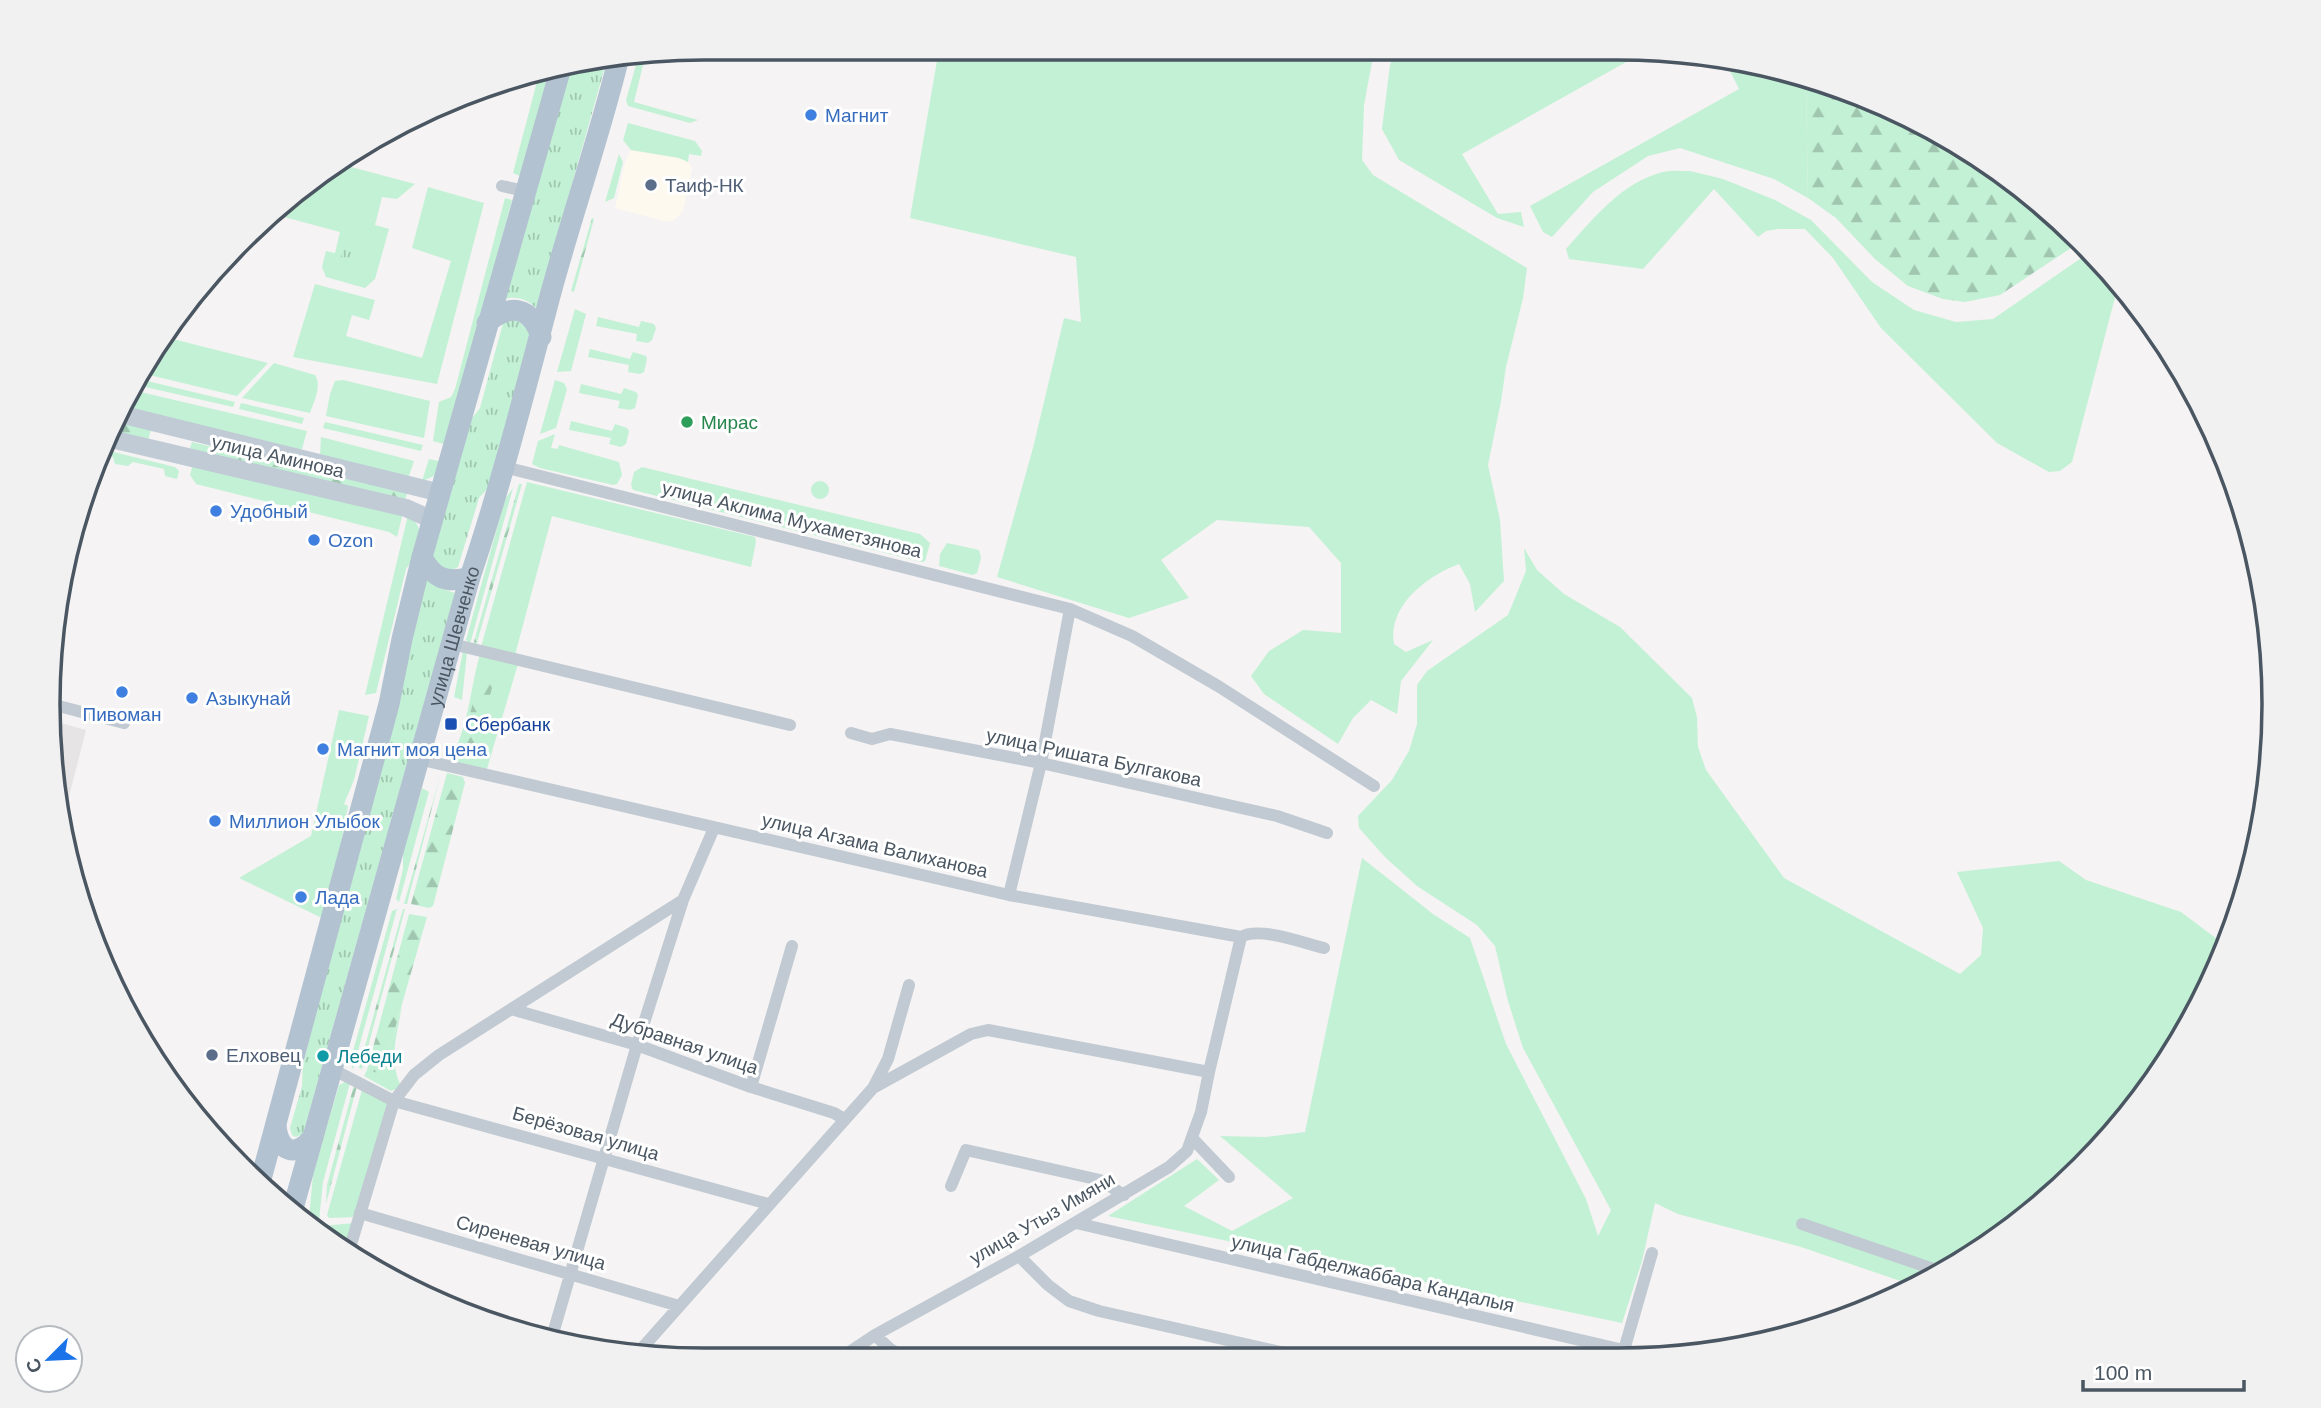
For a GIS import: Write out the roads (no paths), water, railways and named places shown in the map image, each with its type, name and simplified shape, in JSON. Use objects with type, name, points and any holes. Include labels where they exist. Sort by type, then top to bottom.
[{"type":"main road","name":"улица Шевченко","points":[[295,1202],[418,759],[504,467],[617,66]]},
{"type":"main road","points":[[263,1174],[389,704],[422,557],[558,76]]},
{"type":"main road","points":[[486,324],[503,313],[519,311],[533,320],[541,337]]},
{"type":"main road","points":[[422,557],[427,567],[441,579],[452,582],[470,578]]},
{"type":"main road","points":[[276,1125],[278,1140],[284,1148],[294,1150],[305,1147],[313,1137]]},
{"type":"main road","points":[[265,1175],[278,1168],[289,1171],[296,1180],[295,1202]]},
{"type":"street","points":[[502,186],[525,191]]},
{"type":"street","name":"улица Аминова","points":[[128,416],[440,493]]},
{"type":"street","points":[[154,449],[162,447],[167,440],[164,425]]},
{"type":"street","points":[[181,456],[188,431]]},
{"type":"street","name":"улица Аминова","points":[[116,440],[406,508],[433,520]]},
{"type":"street","name":"улица Аклима Мухаметзянова","points":[[504,467],[1070,609],[1132,636],[1218,686],[1374,786]]},
{"type":"street","points":[[1009,895],[1041,763],[1070,609]]},
{"type":"street","points":[[452,644],[790,725]]},
{"type":"street","points":[[60,706],[124,723]]},
{"type":"street","name":"улица Ришата Булгакова","points":[[851,733],[872,739],[890,734],[1041,763],[1277,816],[1327,833]]},
{"type":"street","name":"улица Агзама Валиханова","points":[[418,759],[1009,895],[1241,937],[1248,932],[1261,933],[1325,948]]},
{"type":"street","points":[[554,1331],[637,1045],[683,900],[714,828]]},
{"type":"street","points":[[352,1244],[365,1214],[394,1101],[414,1075],[439,1055],[683,900]]},
{"type":"street","name":"улица Утыз Имяни","points":[[856,1348],[874,1335],[1124,1195],[1169,1167],[1187,1151],[1202,1112],[1241,937]]},
{"type":"street","points":[[751,1087],[792,946]]},
{"type":"street","points":[[644,1345],[873,1088],[888,1059],[909,985]]},
{"type":"street","name":"Дубравная улица","points":[[511,1009],[637,1045],[751,1087],[834,1113],[844,1119]]},
{"type":"street","points":[[873,1088],[971,1034],[988,1030],[1209,1072]]},
{"type":"street","name":"Берёзовая улица","points":[[332,1069],[394,1101],[768,1204]]},
{"type":"street","points":[[1192,1138],[1229,1177]]},
{"type":"street","points":[[951,1186],[967,1150],[1100,1180],[1124,1195]]},
{"type":"street","name":"Сиреневая улица","points":[[365,1214],[679,1306]]},
{"type":"street","name":"улица Габделжаббара Кандалыя","points":[[1076,1223],[1593,1348]]},
{"type":"street","points":[[1802,1224],[1929,1267]]},
{"type":"street","points":[[1624,1348],[1652,1253]]},
{"type":"street","points":[[1019,1256],[1048,1285],[1069,1301],[1099,1311],[1263,1348]]},
{"type":"street","points":[[874,1335],[889,1348]]},
{"type":"place","name":"Магнит","points":[[811,115]]},
{"type":"place","name":"Таиф-НК","points":[[651,185]]},
{"type":"place","name":"Мирас","points":[[687,422]]},
{"type":"place","name":"Удобный","points":[[216,511]]},
{"type":"place","name":"Ozon","points":[[314,540]]},
{"type":"place","name":"Пивоман","points":[[122,692]]},
{"type":"place","name":"Азыкунай","points":[[192,698]]},
{"type":"place","name":"Сбербанк","points":[[451,724]]},
{"type":"place","name":"Магнит моя цена","points":[[323,749]]},
{"type":"place","name":"Миллион Улыбок","points":[[215,821]]},
{"type":"place","name":"Лада","points":[[301,897]]},
{"type":"place","name":"Елховец","points":[[212,1055]]},
{"type":"place","name":"Лебеди","points":[[323,1056]]}]
